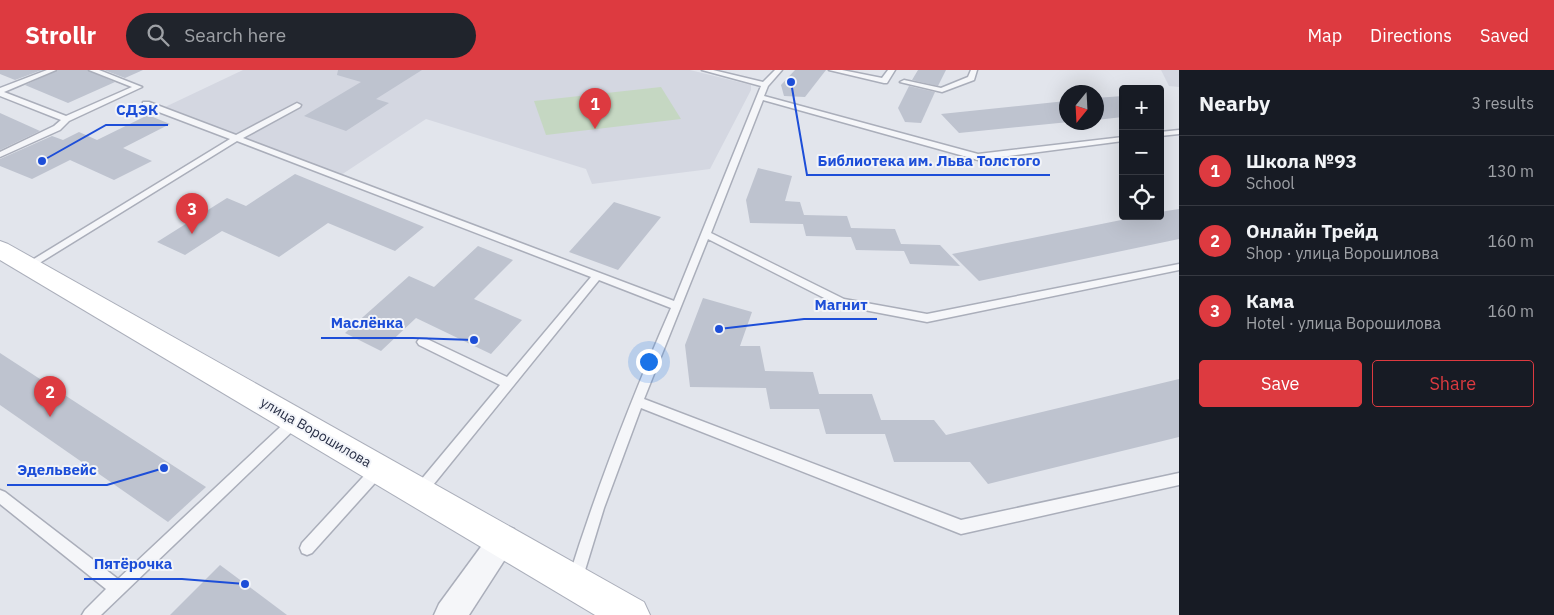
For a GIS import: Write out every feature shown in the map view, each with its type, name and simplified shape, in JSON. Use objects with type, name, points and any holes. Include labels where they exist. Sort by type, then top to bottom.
[{"type":"main road","name":"улица Ворошилова","points":[[0,249],[379,469],[504,539],[574,583],[631,615]]},
{"type":"street","points":[[450,615],[504,539]]},
{"type":"lane","points":[[0,92],[53,70]]},
{"type":"lane","points":[[0,155],[57,128],[66,119],[138,87],[92,70]]},
{"type":"lane","points":[[705,70],[765,85]]},
{"type":"lane","points":[[574,583],[597,508],[637,401],[678,306],[765,85],[779,70]]},
{"type":"lane","points":[[832,70],[884,82],[892,70]]},
{"type":"lane","points":[[904,82],[942,90],[971,78],[974,70]]},
{"type":"lane","points":[[0,92],[66,119]]},
{"type":"lane","points":[[760,97],[978,157],[1119,139]]},
{"type":"lane","points":[[146,104],[678,306]]},
{"type":"lane","points":[[29,265],[238,138],[297,105]]},
{"type":"lane","points":[[1164,134],[1179,132]]},
{"type":"lane","points":[[705,234],[842,302],[927,318],[1179,267]]},
{"type":"lane","points":[[419,492],[597,276]]},
{"type":"lane","points":[[423,342],[508,383]]},
{"type":"lane","points":[[637,401],[961,527],[1179,480]]},
{"type":"lane","points":[[90,615],[296,420]]},
{"type":"lane","points":[[307,548],[379,469]]},
{"type":"lane","points":[[0,496],[118,588]]},
{"type":"shaded area","points":[[243,70],[690,70],[751,85],[751,90],[710,169],[592,184],[586,169],[426,119],[341,175],[165,107]]},
{"type":"shaded area","points":[[1161,70],[1179,70],[1179,87],[1169,86]]},
{"type":"green space","points":[[661,87],[681,119],[546,135],[534,101]]},
{"type":"building","points":[[0,70],[42,70],[15,80],[0,74]]},
{"type":"building","points":[[58,70],[87,70],[115,82],[68,103],[25,85]]},
{"type":"building","points":[[104,70],[143,70],[125,78]]},
{"type":"building","points":[[338,70],[422,70],[376,99],[389,103],[346,131],[304,116],[361,82],[337,75]]},
{"type":"building","points":[[795,70],[826,70],[805,97],[784,96],[781,85]]},
{"type":"building","points":[[918,70],[946,70],[938,86],[912,80]]},
{"type":"building","points":[[909,86],[935,92],[921,123],[905,122],[898,108]]},
{"type":"building","points":[[1119,96],[1119,117],[1104,119],[1104,97]]},
{"type":"building","points":[[1059,102],[1059,123],[959,133],[941,114]]},
{"type":"building","points":[[0,113],[40,131],[0,150]]},
{"type":"building","points":[[148,115],[170,124],[123,148],[152,161],[114,180],[70,160],[32,179],[0,166],[0,159],[52,136],[63,140],[79,132],[97,140]]},
{"type":"building","points":[[758,168],[792,176],[785,201],[800,202],[804,215],[847,216],[851,228],[895,229],[901,244],[940,245],[960,266],[910,264],[904,251],[856,250],[851,237],[806,236],[803,224],[750,223],[746,200]]},
{"type":"building","points":[[295,174],[424,227],[395,251],[328,223],[279,257],[222,231],[185,255],[157,242],[227,198],[246,206]]},
{"type":"building","points":[[614,202],[661,217],[618,270],[569,252]]},
{"type":"building","points":[[1179,209],[1179,239],[979,281],[952,254],[1121,220],[1164,220],[1164,211]]},
{"type":"building","points":[[478,246],[513,260],[474,299],[522,320],[491,354],[416,318],[381,351],[345,333],[409,276],[434,287]]},
{"type":"building","points":[[703,298],[752,312],[740,346],[760,346],[765,371],[813,372],[819,394],[872,394],[881,420],[934,420],[946,435],[1179,379],[1179,437],[988,484],[970,462],[894,462],[885,434],[826,434],[819,409],[770,409],[766,388],[690,387],[685,345]]},
{"type":"building","points":[[0,353],[206,487],[168,522],[0,405]]},
{"type":"building","points":[[220,565],[287,615],[170,615]]},
{"type":"place","name":"Библиотека им. Льва Толстого","points":[[791,82]]},
{"type":"place","name":"Школа №93","points":[[595,129]]},
{"type":"place","name":"СДЭК","points":[[42,161]]},
{"type":"place","name":"Кама","points":[[192,234]]},
{"type":"place","name":"Магнит","points":[[719,329]]},
{"type":"place","name":"Маслёнка","points":[[474,340]]},
{"type":"place","name":"Онлайн Трейд","points":[[50,417]]},
{"type":"place","name":"Эдельвейс","points":[[164,468]]},
{"type":"place","name":"Пятёрочка","points":[[245,584]]}]
